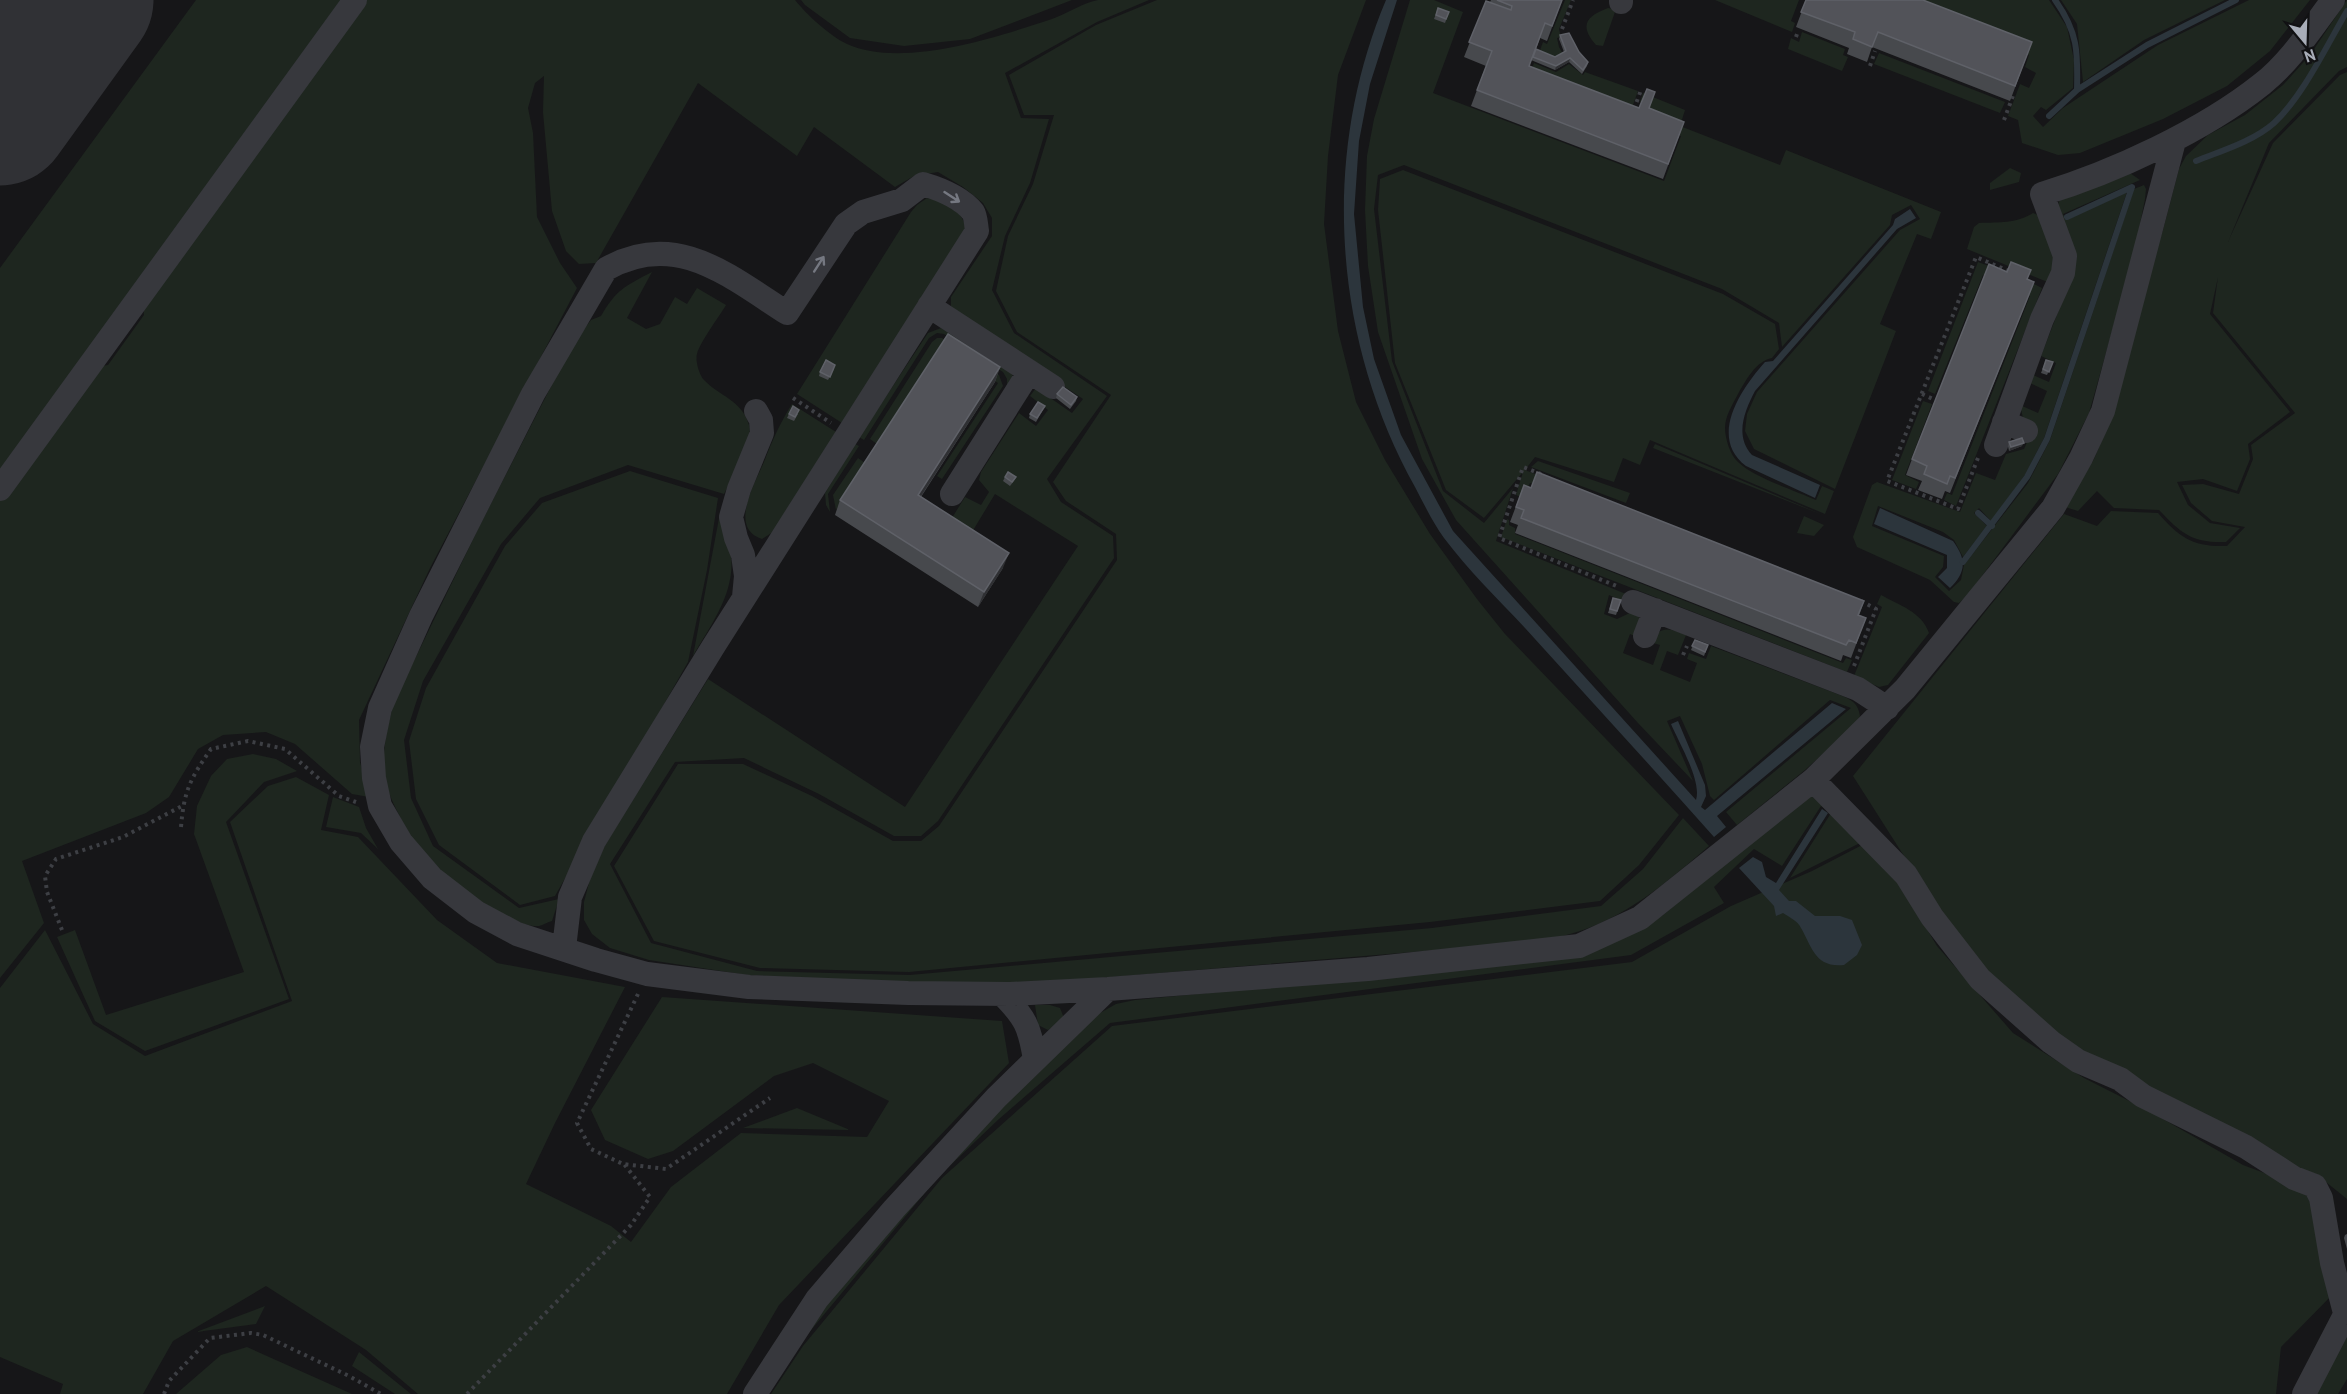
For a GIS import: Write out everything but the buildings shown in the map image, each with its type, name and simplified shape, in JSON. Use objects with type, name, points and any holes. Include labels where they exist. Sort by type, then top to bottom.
[{"type":"lane","points":[[0,489],[355,0]]},
{"type":"lane","points":[[1988,448],[2004,422],[2042,319],[2063,273],[2065,256],[2042,194],[2174,141],[2262,84],[2293,54],[2332,0]]},
{"type":"lane","points":[[564,948],[570,897],[594,841],[743,599],[977,231],[974,214],[963,204],[942,190],[923,184],[902,200],[863,212],[846,224],[787,313],[717,269],[686,256],[651,252],[624,258],[606,269],[533,394],[421,616],[380,708],[372,747],[374,777],[380,806],[401,842],[432,878],[476,912],[517,934],[647,974],[749,987],[908,993],[1002,994],[1108,989],[1368,969],[1579,946],[1641,918],[1813,780],[1887,708],[2053,508],[2081,458],[2103,411],[2174,141]]},
{"type":"lane","points":[[929,306],[1053,387]]},
{"type":"lane","points":[[952,494],[1029,372]]},
{"type":"lane","points":[[743,599],[746,576],[743,555],[731,518],[739,489],[762,433],[761,420],[756,411]]},
{"type":"lane","points":[[2004,422],[2026,431]]},
{"type":"lane","points":[[1638,601],[1847,685],[1887,708]]},
{"type":"lane","points":[[1638,601],[1645,636]]},
{"type":"lane","points":[[1813,780],[1906,875],[1932,917],[1980,979],[2051,1042],[2078,1061],[2120,1079],[2143,1096],[2246,1147],[2294,1178],[2315,1186],[2321,1198],[2332,1263],[2346,1312],[2304,1394]]},
{"type":"lane","points":[[755,1394],[817,1299],[894,1209],[996,1098],[1108,989]]},
{"type":"lane","points":[[1002,994],[1020,1012],[1031,1036],[1035,1060]]},
{"type":"path","points":[[1562,29],[1573,0]]},
{"type":"path","points":[[1796,37],[1798,31]]},
{"type":"path","points":[[1870,66],[1875,51]]},
{"type":"path","points":[[1632,116],[1641,90]]},
{"type":"path","points":[[2004,120],[2014,93]]},
{"type":"path","points":[[1988,448],[1958,508],[1887,481],[1976,257],[2016,274]]},
{"type":"path","points":[[1922,394],[1934,399]]},
{"type":"path","points":[[793,398],[839,428]]},
{"type":"path","points":[[1544,475],[1524,467],[1499,538],[1638,601]]},
{"type":"path","points":[[1847,685],[1876,609],[1860,600]]},
{"type":"path","points":[[181,827],[183,806],[192,777],[211,749],[248,741],[285,749],[339,796],[365,805],[380,806]]},
{"type":"path","points":[[62,930],[47,892],[45,876],[56,859],[123,837],[183,806]]},
{"type":"path","points":[[647,974],[577,1123],[591,1149],[623,1164],[666,1169],[770,1098]]},
{"type":"path","points":[[467,1394],[631,1226],[650,1197],[623,1164]]},
{"type":"path","points":[[165,1394],[170,1382],[210,1338],[251,1333],[263,1335],[350,1376],[381,1394]]},
{"type":"shaded area","points":[[196,0],[348,0],[0,480],[0,268]]},
{"type":"shaded area","points":[[365,0],[795,0],[805,12],[833,36],[847,44],[869,51],[894,53],[949,48],[1005,34],[1052,19],[1098,0],[1149,0],[1097,22],[1005,73],[1021,118],[1049,119],[1030,183],[1005,236],[992,290],[1014,333],[1107,396],[1047,479],[1061,502],[1113,536],[1114,558],[938,821],[921,836],[894,836],[819,794],[744,758],[675,762],[610,864],[651,943],[757,971],[910,975],[1432,928],[1601,906],[1643,869],[1683,818],[1709,846],[1661,886],[1609,919],[1561,936],[1498,945],[1051,982],[891,982],[747,975],[649,960],[610,948],[592,934],[584,920],[584,902],[590,879],[605,845],[708,679],[905,807],[1078,546],[995,494],[966,542],[950,521],[965,497],[981,505],[989,492],[979,480],[981,472],[1019,413],[1036,426],[1048,410],[1030,396],[1036,388],[1072,413],[1083,399],[959,316],[951,306],[951,297],[992,236],[992,218],[983,203],[963,187],[938,172],[914,176],[895,187],[814,127],[797,156],[698,83],[596,263],[579,264],[566,251],[552,211],[543,112],[544,76],[535,83],[528,108],[533,133],[537,217],[560,263],[577,288],[430,568],[359,720],[360,762],[369,797],[352,794],[295,744],[266,732],[223,735],[198,749],[169,797],[146,813],[22,861],[44,923],[0,978],[0,501],[97,367],[108,365],[144,315],[143,304]]},
{"type":"shaded area","points":[[801,0],[1072,0],[970,39],[904,46],[850,38]]},
{"type":"shaded area","points":[[1157,0],[1366,0],[1338,75],[1328,156],[1324,224],[1338,331],[1356,402],[1385,460],[1430,534],[1477,599],[1505,634],[1679,815],[1639,865],[1600,901],[1430,922],[909,972],[760,968],[654,941],[614,866],[678,764],[743,764],[812,796],[893,841],[921,841],[939,826],[1117,560],[1116,534],[1066,501],[1053,482],[1111,395],[1017,332],[996,291],[1008,236],[1033,184],[1054,115],[1024,115],[1009,75],[1096,25]]},
{"type":"shaded area","points":[[1386,0],[1397,0],[1370,84],[1359,141],[1354,214],[1363,307],[1374,359],[1401,435],[1453,531],[1696,800],[1696,783],[1693,773],[1671,724],[1678,721],[1705,785],[1706,796],[1701,807],[1705,810],[1832,703],[1846,709],[1717,816],[1726,827],[1714,837],[1453,550],[1429,513],[1388,430],[1367,371],[1352,309],[1345,247],[1345,184],[1351,121],[1365,60]]},
{"type":"shaded area","points":[[1410,0],[1434,0],[1463,12],[1433,93],[1664,181],[1681,136],[1645,122],[1650,107],[1640,102],[1643,93],[1685,110],[1680,126],[1780,165],[1786,150],[1941,212],[1931,239],[1917,234],[1880,324],[1896,331],[1835,489],[1754,449],[1745,431],[1747,414],[1757,392],[1900,230],[1920,219],[1911,205],[1892,215],[1890,225],[1782,347],[1779,323],[1722,289],[1404,165],[1378,175],[1374,209],[1392,361],[1443,491],[1484,523],[1513,488],[1496,541],[1626,594],[1623,601],[1609,595],[1604,614],[1617,619],[1634,611],[1640,619],[1637,637],[1630,634],[1623,653],[1653,665],[1660,645],[1653,643],[1655,637],[1662,631],[1676,631],[1686,635],[1678,655],[1667,651],[1660,670],[1690,682],[1697,663],[1687,659],[1689,653],[1706,659],[1711,646],[1840,695],[1851,700],[1858,708],[1860,716],[1855,725],[1805,770],[1737,825],[1726,812],[1851,708],[1830,700],[1714,800],[1710,796],[1702,764],[1680,716],[1667,721],[1693,781],[1456,520],[1422,459],[1378,332],[1368,266],[1365,210],[1367,156],[1374,119]]},
{"type":"shaded area","points":[[1565,0],[1571,0],[1559,29],[1561,37],[1557,38],[1563,54],[1554,59],[1539,53],[1543,42],[1547,44]]},
{"type":"shaded area","points":[[1715,0],[1799,0],[1791,21],[1795,23],[1792,32]]},
{"type":"shaded area","points":[[1888,0],[2049,0],[2067,27],[2074,60],[2073,88],[2046,110],[2041,107],[2033,116],[2043,127],[2063,108],[2158,45],[2249,0],[2310,0],[2270,51],[2227,86],[2163,119],[2080,153],[2058,155],[2022,143],[2018,120],[2008,116],[2020,84],[2029,88],[2036,73],[2025,67],[2029,55]]},
{"type":"shaded area","points":[[2061,0],[2225,0],[2144,40],[2083,82],[2077,24]]},
{"type":"shaded area","points":[[2347,0],[2347,67],[2339,71],[2269,143],[2228,242],[2273,143],[2340,75],[2347,72],[2347,1199],[2316,1174],[2289,1165],[2079,1051],[1992,976],[1941,914],[1853,776],[2064,514],[2097,526],[2111,511],[2158,513],[2181,535],[2196,543],[2215,546],[2227,546],[2245,527],[2212,521],[2191,503],[2182,485],[2203,484],[2239,494],[2253,459],[2251,445],[2295,413],[2213,313],[2218,277],[2210,314],[2290,412],[2248,444],[2250,459],[2237,491],[2203,479],[2177,482],[2188,505],[2210,523],[2240,528],[2226,542],[2196,539],[2181,531],[2159,510],[2114,508],[2097,491],[2078,511],[2065,507],[2094,459],[2110,421],[2146,282],[2179,169],[2186,156],[2208,135],[2245,115],[2283,85],[2310,55]]},
{"type":"shaded area","points":[[1608,8],[1615,12],[1603,46],[1596,45],[1588,32],[1587,22],[1594,14]]},
{"type":"shaded area","points":[[1802,32],[1845,49],[1843,55],[1848,57],[1842,71],[1788,49],[1791,38],[1799,42]]},
{"type":"shaded area","points":[[1879,53],[2005,102],[2000,113],[1874,64]]},
{"type":"shaded area","points":[[1534,63],[1556,72],[1569,64],[1583,75],[1585,72],[1638,91],[1629,116],[1528,80]]},
{"type":"shaded area","points":[[2010,168],[2021,173],[2019,182],[1990,190],[1990,183]]},
{"type":"shaded area","points":[[1403,170],[1723,294],[1775,324],[1779,349],[1772,358],[1756,367],[1738,394],[1726,419],[1727,441],[1738,462],[1764,478],[1816,500],[1822,486],[1834,491],[1825,514],[1650,440],[1640,465],[1623,458],[1614,482],[1535,457],[1525,470],[1716,546],[1713,553],[1530,483],[1523,498],[1516,495],[1523,472],[1484,518],[1446,490],[1395,363],[1378,210],[1380,179]]},
{"type":"shaded area","points":[[2130,173],[2140,180],[2063,214],[2066,220],[2127,192],[2044,438],[2025,475],[1991,521],[1979,508],[1974,513],[1987,526],[1963,557],[1954,540],[1943,532],[1878,506],[1872,526],[1944,556],[1943,567],[1935,577],[1949,591],[1961,580],[1964,565],[2028,483],[2050,440],[2134,189],[2144,185],[2145,199],[2134,254],[2089,413],[2058,474],[1967,596],[1959,603],[1954,602],[1930,580],[1857,547],[1853,537],[1872,485],[1877,482],[1960,512],[1976,473],[1995,480],[2006,454],[2024,449],[2028,440],[2020,405],[2038,413],[2047,391],[2030,383],[2033,375],[2049,382],[2056,363],[2041,356],[2065,294],[2057,210],[2059,201],[2064,196]]},
{"type":"shaded area","points":[[927,198],[952,207],[961,216],[966,228],[842,423],[797,394],[911,212]]},
{"type":"shaded area","points":[[1910,209],[1916,218],[1897,229],[1755,391],[1745,415],[1743,440],[1752,455],[1820,485],[1815,498],[1746,466],[1735,454],[1730,441],[1729,427],[1738,399],[1765,362],[1773,361],[1893,225],[1895,219]]},
{"type":"shaded area","points":[[2033,213],[2040,216],[2057,256],[2050,283],[1967,249],[1974,227],[1979,223],[2014,221]]},
{"type":"shaded area","points":[[1978,262],[2003,271],[1999,280],[1983,275],[1935,394],[1928,391]]},
{"type":"shaded area","points":[[652,272],[627,318],[646,329],[660,324],[675,297],[687,304],[697,288],[726,305],[702,343],[697,357],[702,378],[736,404],[749,425],[750,432],[745,450],[724,494],[628,465],[540,498],[501,544],[423,681],[404,740],[411,798],[433,846],[519,908],[559,899],[552,921],[539,926],[526,924],[493,909],[475,897],[442,872],[420,850],[401,818],[386,784],[384,753],[387,732],[394,702],[478,529],[560,369],[591,320],[601,316],[622,289]]},
{"type":"shaded area","points":[[2030,282],[2042,288],[1956,506],[1944,500],[1947,493],[1952,495],[2030,296],[2025,294]]},
{"type":"shaded area","points":[[941,328],[1011,372],[1014,379],[1007,387],[1007,379],[1003,372],[944,334],[937,333],[929,338],[864,440],[859,437],[928,333]]},
{"type":"shaded area","points":[[937,338],[942,338],[999,375],[1003,386],[942,479],[937,476],[998,383],[942,347],[877,444],[870,439],[932,342]]},
{"type":"shaded area","points":[[1923,401],[1932,404],[1905,475],[1919,482],[1916,489],[1892,480]]},
{"type":"shaded area","points":[[792,404],[836,432],[773,532],[762,539],[752,533],[747,525],[745,515],[747,504],[773,439]]},
{"type":"shaded area","points":[[855,444],[859,446],[828,494],[830,512],[826,505],[825,493]]},
{"type":"shaded area","points":[[1655,444],[1823,515],[1653,448]]},
{"type":"shaded area","points":[[858,458],[865,463],[836,510],[833,495]]},
{"type":"shaded area","points":[[1538,461],[1630,493],[1626,503],[1531,467]]},
{"type":"shaded area","points":[[630,471],[718,498],[707,570],[688,662],[555,896],[520,905],[439,845],[416,799],[409,741],[426,688],[505,546],[542,503]]},
{"type":"shaded area","points":[[1880,508],[1953,541],[1961,554],[1963,566],[1959,577],[1950,588],[1938,577],[1947,568],[1947,555],[1874,524]]},
{"type":"shaded area","points":[[720,513],[729,544],[731,575],[723,603],[693,656]]},
{"type":"shaded area","points":[[1804,516],[1824,525],[1814,536],[1797,533]]},
{"type":"shaded area","points":[[1507,519],[1509,525],[1515,528],[1515,534],[1843,663],[1846,658],[1852,660],[1847,672],[1501,537]]},
{"type":"shaded area","points":[[1881,595],[1915,614],[1929,633],[1888,685],[1879,687],[1854,676],[1882,607],[1877,604]]},
{"type":"shaded area","points":[[253,754],[276,759],[297,771],[264,782],[226,822],[289,999],[145,1051],[95,1021],[57,937],[75,930],[106,1015],[244,972],[194,834],[197,806],[211,776],[227,759]]},
{"type":"shaded area","points":[[296,777],[329,795],[321,830],[358,837],[437,920],[497,963],[625,987],[526,1184],[611,1226],[631,1242],[671,1187],[741,1133],[867,1137],[889,1101],[813,1063],[774,1076],[673,1151],[648,1159],[605,1140],[591,1110],[662,997],[1002,1021],[1009,1063],[779,1305],[727,1394],[418,1394],[366,1350],[266,1286],[173,1341],[143,1394],[60,1394],[63,1384],[0,1357],[0,988],[45,930],[93,1024],[145,1056],[292,1001],[230,822],[268,786]]},
{"type":"shaded area","points":[[1807,795],[1816,796],[1864,841],[1790,878],[1831,813],[1821,806],[1782,866],[1754,849],[1714,887],[1724,903],[1631,955],[1110,1023],[999,1119],[938,1177],[802,1341],[813,1316],[931,1176],[1093,1017],[1116,1004],[1609,944],[1663,915]]},
{"type":"shaded area","points":[[333,797],[359,807],[366,828],[378,849],[361,833],[326,827]]},
{"type":"shaded area","points":[[1822,809],[1828,813],[1779,890],[1789,901],[1796,901],[1815,916],[1840,916],[1852,920],[1862,945],[1857,955],[1844,965],[1834,965],[1821,960],[1812,949],[1798,923],[1783,913],[1776,916],[1774,906],[1739,868],[1753,857],[1762,862],[1766,877],[1776,883]]},
{"type":"shaded area","points":[[1866,843],[1897,880],[1937,946],[2013,1033],[2084,1078],[2149,1111],[2243,1165],[2275,1177],[2313,1199],[2334,1293],[2281,1347],[2276,1394],[771,1394],[803,1346],[942,1178],[1112,1026],[1632,962],[1731,906],[1812,871]]},
{"type":"shaded area","points":[[1035,1005],[1060,1008],[1064,1018],[1048,1030],[1038,1025]]},
{"type":"shaded area","points":[[797,1108],[850,1130],[743,1128]]},
{"type":"shaded area","points":[[265,1306],[256,1324],[196,1332]]},
{"type":"shaded area","points":[[2347,1328],[2347,1379],[2338,1394],[2307,1394]]},
{"type":"shaded area","points":[[247,1347],[352,1394],[176,1394],[221,1355]]},
{"type":"shaded area","points":[[359,1352],[411,1394],[395,1394],[352,1366]]},
{"type":"waterway","points":[[2055,0],[2063,11],[2075,43],[2077,90]]},
{"type":"waterway","points":[[2049,116],[2077,90],[2147,45],[2236,0]]},
{"type":"waterway","points":[[2196,161],[2247,140],[2274,123],[2305,85],[2347,11]]},
{"type":"waterway","points":[[1963,562],[2027,477],[2047,439],[2132,187],[2067,217]]},
{"type":"waterway","points":[[1978,513],[1992,526]]},
{"type":"runway","points":[[0,115],[83,0]]}]
